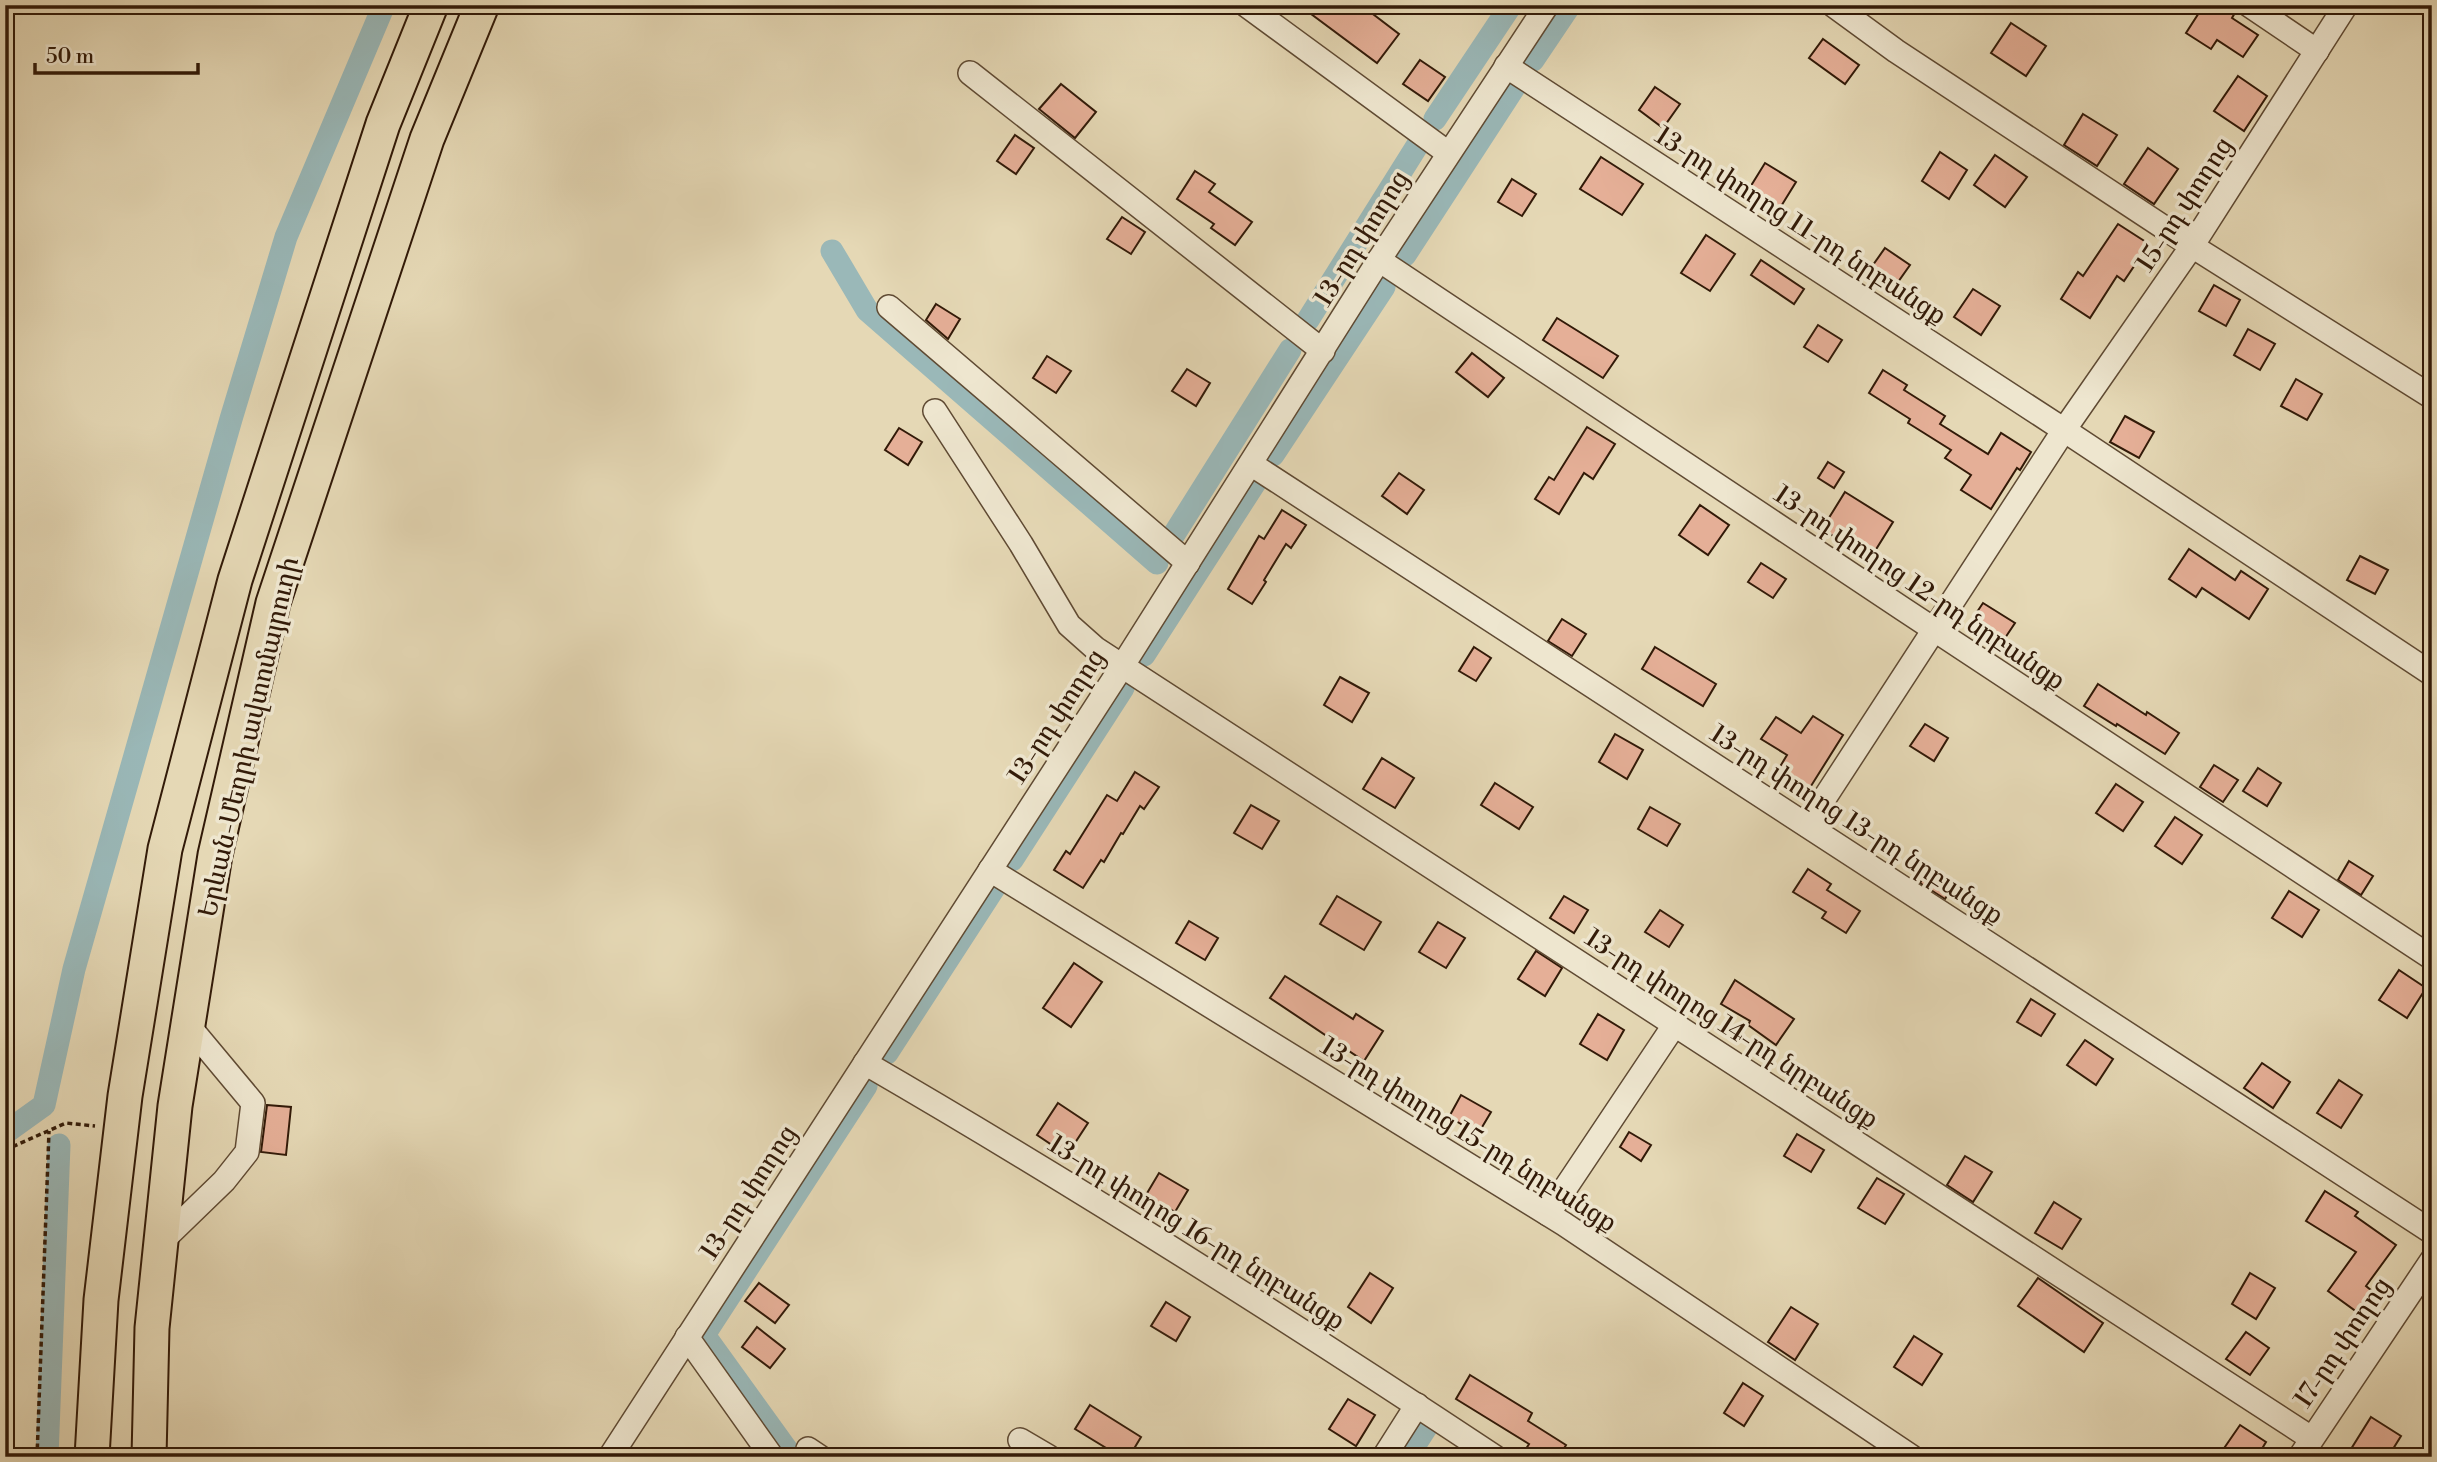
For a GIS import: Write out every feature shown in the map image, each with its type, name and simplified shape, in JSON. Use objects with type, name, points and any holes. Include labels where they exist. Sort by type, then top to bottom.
[{"type":"highway","name":"Երևան-Մեղրի ավտոմայրուղի","points":[[92,1457],[102,1300],[121,1128],[165,849],[235,580],[383,124],[432,5]]},
{"type":"highway","name":"Երևան-Մեղրի ավտոմայրուղի","points":[[149,1457],[152,1328],[175,1106],[215,855],[273,603],[427,139],[482,5]]},
{"type":"street","points":[[1246,5],[1448,153]]},
{"type":"street","name":"13-րդ փողոց","points":[[610,1457],[1123,665],[1378,260],[1547,5]]},
{"type":"street","points":[[1833,5],[1896,51],[2192,246],[2432,397]]},
{"type":"street","points":[[2249,5],[2317,51]]},
{"type":"street","name":"15-րդ փողոց","points":[[1807,825],[2064,430],[2192,246],[2346,5]]},
{"type":"street","name":"13-րդ փողոց 11-րդ նրբանցք","points":[[1506,66],[2432,674]]},
{"type":"street","points":[[970,74],[1323,351]]},
{"type":"street","name":"13-րդ փողոց 12-րդ նրբանցք","points":[[1378,260],[1936,629],[2067,720],[2432,958]]},
{"type":"street","points":[[889,307],[1188,563]]},
{"type":"street","name":"13-րդ փողոց 14-րդ նրբանցք","points":[[935,411],[1021,544],[1069,625],[1096,649],[1675,1024],[2306,1447]]},
{"type":"street","name":"13-րդ փողոց 13-րդ նրբանցք","points":[[1251,464],[2432,1232]]},
{"type":"street","name":"13-րդ փողոց 15-րդ նրբանցք","points":[[990,870],[1548,1214],[1912,1457]]},
{"type":"street","points":[[161,1242],[223,1181],[247,1152],[253,1103],[188,1024]]},
{"type":"street","points":[[1548,1214],[1675,1024]]},
{"type":"street","name":"13-րդ փողոց 16-րդ նրբանցք","points":[[865,1063],[1006,1144],[1344,1357],[1495,1457]]},
{"type":"street","name":"17-րդ փողոց","points":[[2306,1447],[2432,1260]]},
{"type":"street","points":[[687,1337],[772,1457]]},
{"type":"street","points":[[1384,1457],[1417,1405]]},
{"type":"street","points":[[1020,1440],[1049,1457]]},
{"type":"path","points":[[5,1150],[66,1123],[121,1128]]},
{"type":"path","points":[[37,1457],[49,1131]]},
{"type":"building","points":[[1299,5],[1361,5],[1399,34],[1377,63]]},
{"type":"building","points":[[2204,5],[2235,5],[2236,11],[2232,18],[2258,35],[2243,57],[2217,40],[2211,49],[2186,33]]},
{"type":"building","points":[[2011,23],[2046,46],[2026,76],[1991,53]]},
{"type":"building","points":[[1823,39],[1859,65],[1845,84],[1809,58]]},
{"type":"building","points":[[1420,60],[1445,77],[1428,101],[1403,84]]},
{"type":"building","points":[[2238,76],[2267,96],[2244,131],[2214,111]]},
{"type":"building","points":[[1061,84],[1096,112],[1075,138],[1039,109]]},
{"type":"building","points":[[1655,87],[1680,104],[1663,128],[1639,110]]},
{"type":"building","points":[[2083,114],[2117,135],[2097,166],[2064,145]]},
{"type":"building","points":[[1015,135],[1034,148],[1016,174],[997,161]]},
{"type":"building","points":[[2148,148],[2178,169],[2154,204],[2124,184]]},
{"type":"building","points":[[1940,152],[1967,170],[1949,199],[1922,181]]},
{"type":"building","points":[[1995,155],[2027,177],[2005,207],[1974,185]]},
{"type":"building","points":[[1601,157],[1643,184],[1622,215],[1580,189]]},
{"type":"building","points":[[1765,163],[1796,182],[1780,208],[1749,189]]},
{"type":"building","points":[[1195,171],[1215,184],[1209,192],[1252,222],[1235,245],[1211,228],[1214,224],[1177,199]]},
{"type":"building","points":[[1512,179],[1536,194],[1522,216],[1498,202]]},
{"type":"building","points":[[1122,217],[1145,232],[1131,254],[1107,239]]},
{"type":"building","points":[[2118,224],[2149,244],[2124,281],[2117,276],[2090,318],[2061,299],[2078,272],[2083,276]]},
{"type":"building","points":[[1706,235],[1735,254],[1710,291],[1681,273]]},
{"type":"building","points":[[1885,248],[1910,265],[1893,289],[1868,272]]},
{"type":"building","points":[[1761,260],[1804,289],[1794,304],[1751,275]]},
{"type":"building","points":[[2214,285],[2240,300],[2226,326],[2199,311]]},
{"type":"building","points":[[1973,289],[2000,306],[1981,335],[1954,317]]},
{"type":"building","points":[[936,304],[960,319],[948,339],[926,320]]},
{"type":"building","points":[[1557,318],[1618,356],[1603,378],[1543,340]]},
{"type":"building","points":[[1818,325],[1842,340],[1828,362],[1804,347]]},
{"type":"building","points":[[2248,329],[2275,344],[2260,370],[2234,355]]},
{"type":"building","points":[[1472,353],[1504,378],[1488,397],[1456,372]]},
{"type":"building","points":[[1047,356],[1071,371],[1056,393],[1033,378]]},
{"type":"building","points":[[1187,369],[1210,383],[1196,406],[1172,391]]},
{"type":"building","points":[[1883,370],[1907,385],[1904,390],[1945,416],[1940,424],[1988,454],[2001,433],[2031,452],[2020,470],[2017,468],[1991,509],[1961,490],[1971,475],[1945,458],[1951,450],[1908,423],[1910,419],[1869,393]]},
{"type":"building","points":[[2296,379],[2322,394],[2307,420],[2281,406]]},
{"type":"building","points":[[2125,416],[2154,432],[2139,458],[2110,442]]},
{"type":"building","points":[[1587,427],[1615,444],[1593,479],[1584,473],[1559,514],[1535,499],[1549,477],[1554,480]]},
{"type":"building","points":[[899,428],[922,442],[908,465],[885,450]]},
{"type":"building","points":[[1828,462],[1844,472],[1834,488],[1818,478]]},
{"type":"building","points":[[1399,473],[1424,490],[1407,514],[1382,496]]},
{"type":"building","points":[[1845,492],[1893,522],[1870,559],[1822,529]]},
{"type":"building","points":[[1700,505],[1729,525],[1708,555],[1679,535]]},
{"type":"building","points":[[1282,510],[1306,525],[1291,548],[1286,544],[1252,604],[1228,589],[1259,536],[1264,539]]},
{"type":"building","points":[[2189,549],[2235,580],[2241,571],[2268,589],[2249,619],[2202,588],[2196,597],[2169,579]]},
{"type":"building","points":[[2360,556],[2388,570],[2375,594],[2347,580]]},
{"type":"building","points":[[1761,563],[1786,579],[1773,598],[1748,582]]},
{"type":"building","points":[[1983,603],[2015,623],[2001,644],[1969,624]]},
{"type":"building","points":[[1562,619],[1586,634],[1572,656],[1548,641]]},
{"type":"building","points":[[1474,647],[1491,658],[1476,681],[1459,671]]},
{"type":"building","points":[[1655,647],[1716,684],[1703,706],[1642,669]]},
{"type":"building","points":[[1340,677],[1369,693],[1352,722],[1324,705]]},
{"type":"building","points":[[2098,684],[2179,733],[2165,754],[2084,706]]},
{"type":"building","points":[[1813,716],[1843,735],[1806,794],[1775,775],[1787,755],[1761,739],[1776,717],[1801,733]]},
{"type":"building","points":[[1925,724],[1948,738],[1934,761],[1910,746]]},
{"type":"building","points":[[1615,734],[1643,750],[1627,779],[1599,762]]},
{"type":"building","points":[[1382,758],[1414,778],[1395,808],[1363,789]]},
{"type":"building","points":[[2214,765],[2238,780],[2223,802],[2200,787]]},
{"type":"building","points":[[2258,768],[2281,783],[2267,806],[2243,791]]},
{"type":"building","points":[[1135,772],[1159,787],[1144,809],[1140,806],[1104,862],[1101,860],[1083,888],[1054,870],[1066,851],[1070,854],[1107,795],[1117,801]]},
{"type":"building","points":[[1495,783],[1533,807],[1519,829],[1481,805]]},
{"type":"building","points":[[2116,784],[2143,802],[2123,831],[2096,813]]},
{"type":"building","points":[[1251,805],[1279,821],[1262,849],[1234,833]]},
{"type":"building","points":[[1650,807],[1680,824],[1667,846],[1638,829]]},
{"type":"building","points":[[2175,817],[2202,835],[2182,864],[2155,846]]},
{"type":"building","points":[[2349,861],[2373,876],[2361,895],[2338,880]]},
{"type":"building","points":[[1930,867],[1955,884],[1945,899],[1920,883]]},
{"type":"building","points":[[1808,869],[1831,884],[1827,890],[1860,911],[1846,933],[1822,918],[1826,912],[1793,892]]},
{"type":"building","points":[[2289,891],[2319,910],[2302,937],[2272,918]]},
{"type":"building","points":[[1337,896],[1381,922],[1364,950],[1320,924]]},
{"type":"building","points":[[1564,896],[1588,910],[1574,933],[1550,918]]},
{"type":"building","points":[[1660,910],[1683,925],[1669,947],[1645,932]]},
{"type":"building","points":[[1189,921],[1218,938],[1205,960],[1176,943]]},
{"type":"building","points":[[1438,922],[1465,938],[1446,968],[1419,952]]},
{"type":"building","points":[[1536,951],[1562,968],[1545,996],[1518,979]]},
{"type":"building","points":[[1074,963],[1102,982],[1071,1027],[1043,1008]]},
{"type":"building","points":[[2399,970],[2426,988],[2407,1018],[2379,1000]]},
{"type":"building","points":[[1285,976],[1353,1019],[1356,1014],[1383,1031],[1364,1061],[1270,998]]},
{"type":"building","points":[[1735,980],[1794,1019],[1776,1045],[1748,1025],[1750,1021],[1721,1004]]},
{"type":"building","points":[[2031,999],[2055,1014],[2041,1036],[2017,1022]]},
{"type":"building","points":[[1598,1014],[1624,1030],[1607,1060],[1580,1044]]},
{"type":"building","points":[[2085,1040],[2113,1059],[2096,1085],[2067,1065]]},
{"type":"building","points":[[2262,1063],[2290,1082],[2273,1108],[2244,1088]]},
{"type":"building","points":[[2339,1080],[2362,1095],[2341,1128],[2317,1113]]},
{"type":"building","points":[[1461,1095],[1491,1112],[1478,1134],[1449,1117]]},
{"type":"building","points":[[1058,1103],[1088,1123],[1067,1155],[1037,1135]]},
{"type":"building","points":[[267,1105],[291,1107],[286,1155],[261,1152]]},
{"type":"building","points":[[1629,1132],[1651,1145],[1641,1161],[1620,1147]]},
{"type":"building","points":[[1797,1134],[1824,1150],[1811,1172],[1784,1156]]},
{"type":"building","points":[[1965,1156],[1992,1172],[1973,1202],[1947,1185]]},
{"type":"building","points":[[1159,1173],[1188,1190],[1175,1212],[1146,1195]]},
{"type":"building","points":[[1877,1178],[1904,1194],[1885,1224],[1858,1208]]},
{"type":"building","points":[[2325,1191],[2358,1212],[2355,1216],[2396,1245],[2366,1286],[2372,1291],[2357,1312],[2328,1291],[2356,1252],[2306,1221]]},
{"type":"building","points":[[2054,1202],[2081,1219],[2062,1249],[2035,1233]]},
{"type":"building","points":[[1370,1273],[1393,1288],[1371,1323],[1348,1307]]},
{"type":"building","points":[[2250,1273],[2275,1288],[2256,1319],[2232,1304]]},
{"type":"building","points":[[2038,1278],[2103,1323],[2084,1352],[2018,1306]]},
{"type":"building","points":[[759,1283],[789,1305],[775,1323],[745,1301]]},
{"type":"building","points":[[1166,1302],[1190,1317],[1176,1341],[1151,1326]]},
{"type":"building","points":[[1791,1307],[1818,1324],[1795,1360],[1768,1342]]},
{"type":"building","points":[[757,1327],[785,1349],[770,1368],[742,1347]]},
{"type":"building","points":[[2246,1332],[2269,1348],[2250,1375],[2226,1359]]},
{"type":"building","points":[[1914,1336],[1942,1354],[1922,1385],[1894,1367]]},
{"type":"building","points":[[1470,1375],[1532,1413],[1528,1421],[1566,1445],[1559,1457],[1521,1457],[1529,1444],[1456,1399]]},
{"type":"building","points":[[1743,1383],[1763,1396],[1744,1426],[1724,1413]]},
{"type":"building","points":[[1348,1399],[1375,1415],[1356,1446],[1329,1429]]},
{"type":"building","points":[[1090,1405],[1141,1437],[1129,1457],[1121,1457],[1075,1429]]},
{"type":"building","points":[[2371,1417],[2401,1436],[2388,1457],[2346,1457]]},
{"type":"building","points":[[2240,1425],[2266,1442],[2257,1457],[2218,1457]]},
{"type":"waterway","points":[[5,1133],[44,1105],[74,969],[231,419],[286,237],[384,5]]},
{"type":"waterway","points":[[1435,119],[1511,5]]},
{"type":"waterway","points":[[1533,60],[1570,5]]},
{"type":"waterway","points":[[1405,255],[1515,86]]},
{"type":"waterway","points":[[1308,320],[1417,146]]},
{"type":"waterway","points":[[832,251],[867,310],[1157,563]]},
{"type":"waterway","points":[[1273,455],[1384,287]]},
{"type":"waterway","points":[[1173,536],[1290,350]]},
{"type":"waterway","points":[[1144,655],[1256,481]]},
{"type":"waterway","points":[[1012,860],[1123,688]]},
{"type":"waterway","points":[[887,1053],[994,888]]},
{"type":"waterway","points":[[792,1457],[704,1335],[866,1086]]},
{"type":"waterway","points":[[47,1457],[59,1145]]},
{"type":"waterway","points":[[1407,1457],[1427,1426]]}]
